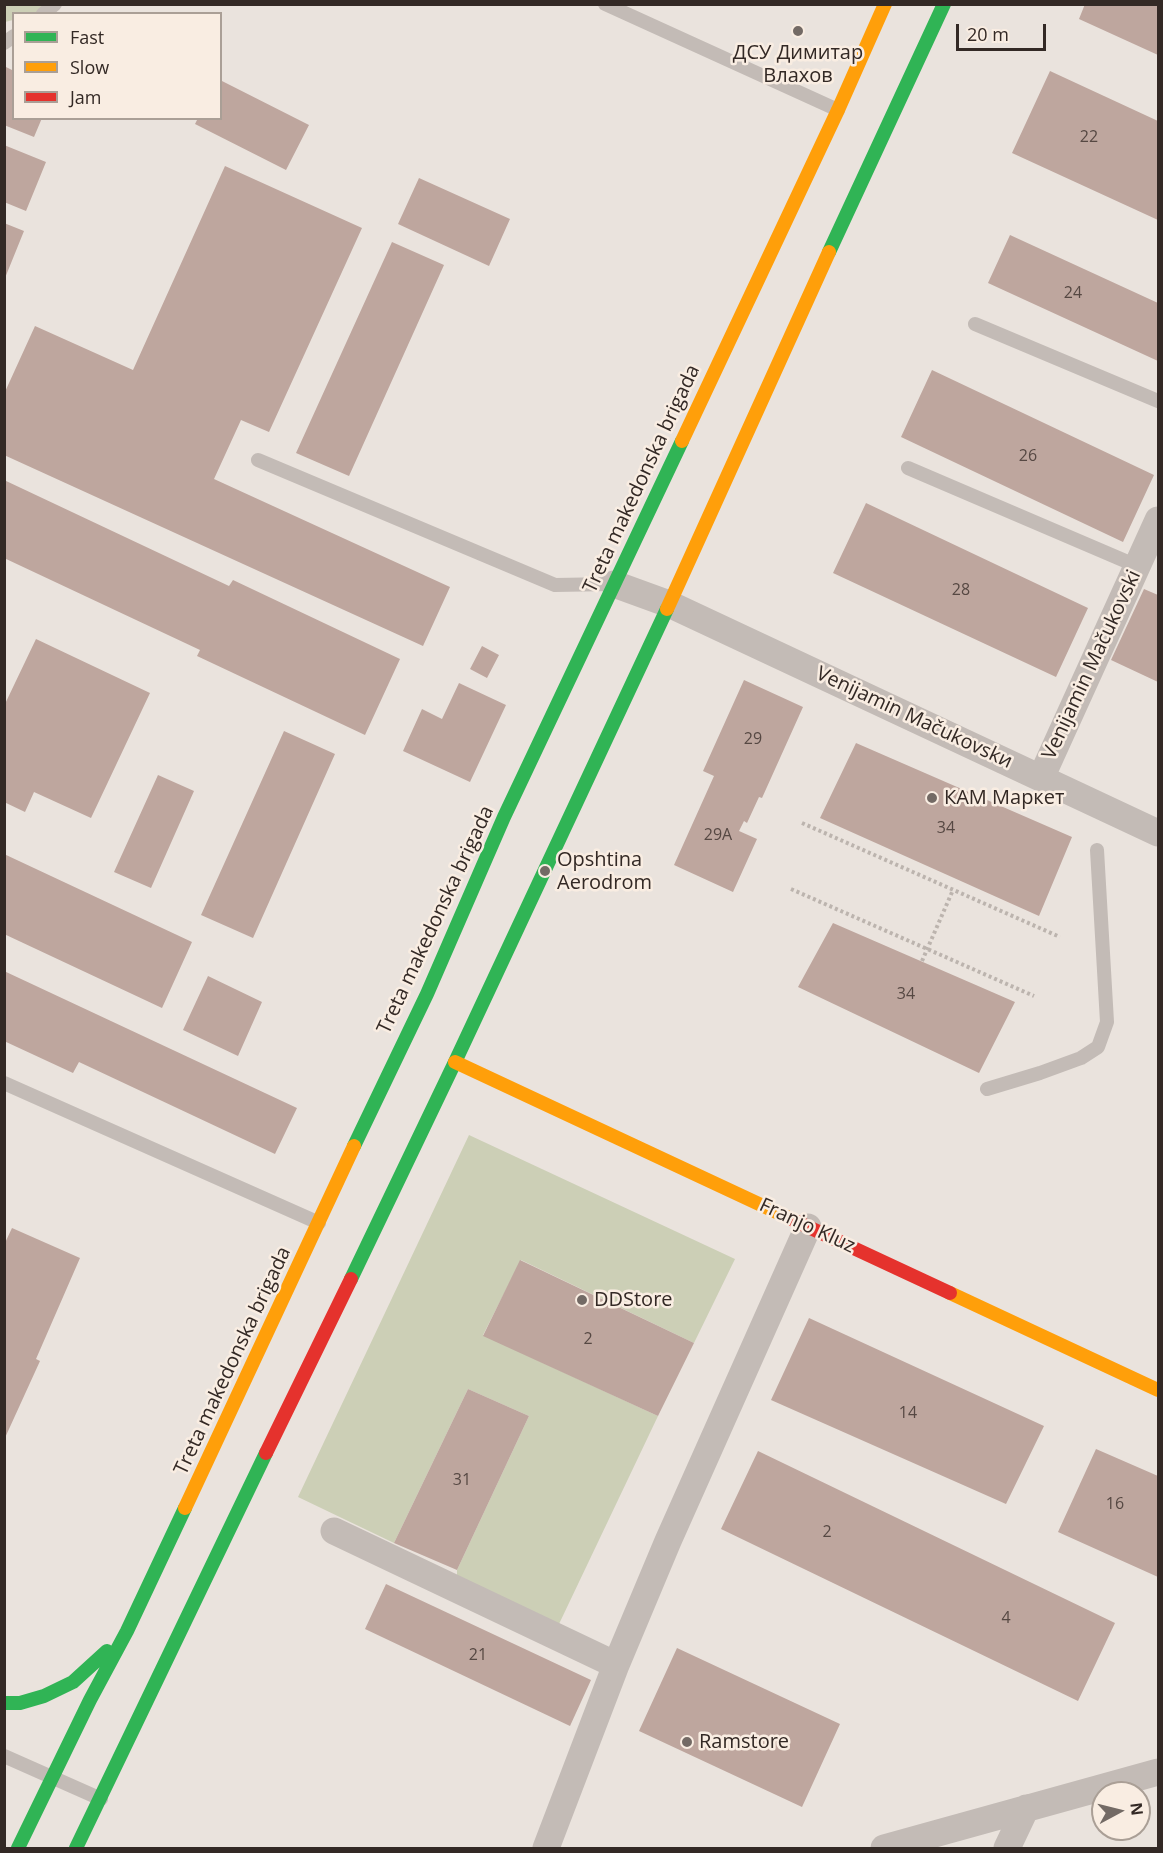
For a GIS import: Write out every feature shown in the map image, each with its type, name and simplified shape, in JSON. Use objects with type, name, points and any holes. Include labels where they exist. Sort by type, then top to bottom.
[{"type":"street","name":"Treta makedonska brigada","points":[[18,1848],[127,1630],[319,1223],[375,1098],[426,994],[504,817],[838,110],[885,4]]},
{"type":"street","points":[[76,1848],[455,1062],[669,604],[944,4]]},
{"type":"street","name":"Venijamin Mačukovski","points":[[1041,778],[1158,520]]},
{"type":"street","name":"Venijamin Mačukovskи","points":[[614,584],[669,604],[1158,833]]},
{"type":"street","name":"Franjo Kluz","points":[[455,1062],[1158,1390]]},
{"type":"street","points":[[546,1848],[616,1665],[668,1541],[808,1227]]},
{"type":"street","points":[[334,1531],[616,1665]]},
{"type":"street","points":[[4,1703],[20,1703],[73,1682],[96,1663],[127,1630]]},
{"type":"street","points":[[884,1848],[1158,1772]]},
{"type":"street","points":[[1007,1848],[1026,1808]]},
{"type":"lane","points":[[605,4],[838,110]]},
{"type":"lane","points":[[975,324],[1158,401]]},
{"type":"lane","points":[[258,460],[555,585],[614,584]]},
{"type":"lane","points":[[908,468],[1137,566]]},
{"type":"lane","points":[[987,1089],[1081,1058],[1098,1047],[1107,1022],[1097,850]]},
{"type":"lane","points":[[4,1083],[319,1223]]},
{"type":"lane","points":[[4,1756],[101,1798]]},
{"type":"path","points":[[802,824],[1060,937]]},
{"type":"path","points":[[791,889],[1034,996]]},
{"type":"path","points":[[922,962],[953,890]]},
{"type":"green space","points":[[5,5],[55,5],[44,12],[12,12],[12,20],[5,22]]},
{"type":"green space","points":[[469,1135],[735,1259],[694,1343],[521,1260],[483,1335],[658,1416],[559,1624],[457,1578],[457,1570],[529,1416],[468,1389],[394,1543],[298,1497]]},
{"type":"building","points":[[1085,4],[1158,4],[1158,55],[1079,19]]},
{"type":"building","points":[[6,67],[12,70],[12,120],[41,120],[34,137],[4,125]]},
{"type":"building","points":[[1050,71],[1158,121],[1158,220],[1012,153]]},
{"type":"building","points":[[222,81],[309,125],[286,170],[195,124],[197,120],[222,120]]},
{"type":"building","points":[[4,145],[46,162],[26,211],[4,202]]},
{"type":"building","points":[[225,166],[362,228],[269,432],[241,420],[214,479],[450,587],[423,646],[4,455],[4,394],[35,326],[133,370]]},
{"type":"building","points":[[419,178],[510,219],[489,266],[398,224]]},
{"type":"building","points":[[4,223],[24,231],[5,278],[4,278]]},
{"type":"building","points":[[1010,235],[1158,303],[1158,361],[988,283]]},
{"type":"building","points":[[392,242],[444,265],[349,476],[296,453]]},
{"type":"building","points":[[932,370],[1154,475],[1123,542],[901,437]]},
{"type":"building","points":[[4,480],[229,586],[233,580],[400,659],[365,735],[197,656],[200,650],[4,558]]},
{"type":"building","points":[[866,503],[1088,608],[1056,677],[833,573]]},
{"type":"building","points":[[1144,589],[1158,595],[1158,682],[1111,660]]},
{"type":"building","points":[[36,639],[150,693],[91,818],[34,792],[25,812],[4,802],[4,706]]},
{"type":"building","points":[[482,646],[499,655],[487,678],[470,669]]},
{"type":"building","points":[[744,680],[803,707],[762,798],[759,797],[747,823],[744,821],[739,831],[757,839],[733,892],[674,865],[714,776],[703,771]]},
{"type":"building","points":[[459,683],[506,705],[470,782],[403,751],[422,709],[442,719]]},
{"type":"building","points":[[284,731],[335,754],[253,938],[201,915]]},
{"type":"building","points":[[856,743],[1072,837],[1039,916],[820,818]]},
{"type":"building","points":[[158,775],[194,791],[151,888],[114,872]]},
{"type":"building","points":[[4,854],[192,942],[162,1008],[4,934]]},
{"type":"building","points":[[833,923],[1015,1002],[979,1073],[798,987]]},
{"type":"building","points":[[4,971],[297,1108],[275,1154],[79,1062],[73,1073],[4,1041]]},
{"type":"building","points":[[208,976],[262,1002],[238,1056],[183,1030]]},
{"type":"building","points":[[12,1228],[80,1258],[36,1359],[40,1361],[4,1440],[4,1245]]},
{"type":"building","points":[[520,1260],[694,1343],[658,1416],[483,1336]]},
{"type":"building","points":[[809,1318],[1044,1426],[1006,1504],[771,1400]]},
{"type":"building","points":[[468,1389],[529,1416],[457,1570],[394,1543]]},
{"type":"building","points":[[1096,1449],[1158,1476],[1158,1577],[1058,1532]]},
{"type":"building","points":[[758,1451],[1115,1623],[1078,1701],[721,1529]]},
{"type":"building","points":[[386,1584],[591,1680],[570,1726],[365,1629]]},
{"type":"building","points":[[677,1648],[840,1724],[802,1807],[639,1731]]},
{"type":"traffic: fast","points":[[829,252],[944,4]]},
{"type":"traffic: fast","points":[[354,1146],[427,994],[504,817],[682,441]]},
{"type":"traffic: fast","points":[[351,1279],[667,609]]},
{"type":"traffic: fast","points":[[76,1848],[266,1453]]},
{"type":"traffic: fast","points":[[18,1848],[90,1700],[127,1631],[185,1508]]},
{"type":"traffic: fast","points":[[4,1703],[20,1703],[44,1696],[73,1682],[107,1651]]},
{"type":"traffic: slow","points":[[682,441],[838,110],[885,4]]},
{"type":"traffic: slow","points":[[667,609],[829,252]]},
{"type":"traffic: slow","points":[[455,1062],[789,1218]]},
{"type":"traffic: slow","points":[[185,1508],[354,1146]]},
{"type":"traffic: slow","points":[[950,1293],[1158,1390]]},
{"type":"traffic: jam","points":[[789,1218],[950,1293]]},
{"type":"traffic: jam","points":[[266,1453],[351,1279]]},
{"type":"place","name":"ДСУ Димитар Влахов","points":[[798,31]]},
{"type":"place","name":"КАМ Маркет","points":[[932,798]]},
{"type":"place","name":"Opshtina Aerodrom","points":[[545,871]]},
{"type":"place","name":"DDStore","points":[[582,1300]]},
{"type":"place","name":"Ramstore","points":[[687,1742]]}]
